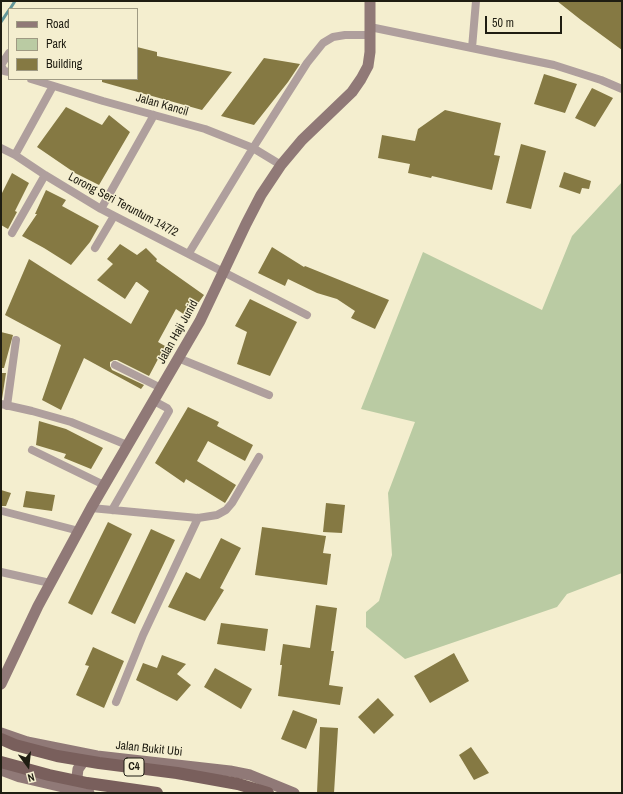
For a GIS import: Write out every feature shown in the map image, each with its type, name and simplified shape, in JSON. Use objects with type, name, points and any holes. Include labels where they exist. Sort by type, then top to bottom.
[{"type":"main road","name":"C4","points":[[1,739],[15,745],[57,756],[177,773],[238,784],[268,793]]},
{"type":"main road","name":"C4","points":[[1,762],[49,775],[87,783],[157,793]]},
{"type":"street","name":"Jalan Haji Junid","points":[[1,684],[50,583],[78,531],[200,321],[246,224],[261,196],[281,166],[302,140],[352,92],[361,79],[368,66],[370,1]]},
{"type":"street","points":[[472,48],[476,1]]},
{"type":"street","points":[[189,253],[307,63],[323,43],[333,37],[370,31],[472,48],[554,65],[601,80],[622,89]]},
{"type":"street","points":[[8,54],[1,65],[4,71],[8,72]]},
{"type":"street","name":"Jalan Kancil","points":[[34,80],[205,130],[253,148],[281,166]]},
{"type":"street","points":[[15,155],[53,86]]},
{"type":"street","points":[[101,209],[154,114]]},
{"type":"street","name":"Lorong Seri Teruntum 147/2","points":[[1,148],[15,155],[101,209],[307,315]]},
{"type":"street","points":[[12,233],[45,175]]},
{"type":"street","points":[[95,248],[114,216]]},
{"type":"street","points":[[16,340],[4,405],[71,422],[127,445]]},
{"type":"street","points":[[178,358],[269,394]]},
{"type":"street","points":[[115,365],[161,388]]},
{"type":"street","points":[[112,510],[169,411],[154,401]]},
{"type":"street","points":[[32,450],[104,485]]},
{"type":"street","points":[[91,508],[198,518],[217,514],[226,510],[232,503],[260,457]]},
{"type":"street","points":[[2,511],[78,531]]},
{"type":"street","points":[[116,702],[143,636],[198,518]]},
{"type":"street","points":[[1,572],[50,583]]},
{"type":"street","name":"Jalan Bukit Ubi","points":[[1,733],[27,742],[97,756],[230,771],[250,776],[294,793]]},
{"type":"street","points":[[89,793],[81,786],[77,777],[78,769],[83,762],[97,756]]},
{"type":"street","points":[[1,770],[20,777],[89,793]]},
{"type":"green space","points":[[622,182],[622,573],[567,594],[557,607],[405,659],[366,627],[366,612],[379,601],[392,555],[388,493],[415,422],[361,409],[423,252],[542,310],[572,236]]},
{"type":"building","points":[[557,1],[622,1],[622,50],[581,20]]},
{"type":"building","points":[[138,47],[157,52],[157,56],[232,72],[202,110],[102,82],[102,80],[138,80]]},
{"type":"building","points":[[264,58],[300,64],[288,82],[254,125],[221,116]]},
{"type":"building","points":[[544,74],[577,84],[565,113],[534,104]]},
{"type":"building","points":[[592,88],[613,98],[595,127],[575,118]]},
{"type":"building","points":[[66,107],[102,125],[109,115],[130,132],[99,185],[75,173],[37,147]]},
{"type":"building","points":[[445,110],[501,123],[494,155],[500,156],[492,190],[432,176],[431,178],[408,173],[410,164],[378,158],[382,135],[415,141],[418,129]]},
{"type":"building","points":[[521,144],[546,151],[531,209],[506,203]]},
{"type":"building","points":[[564,172],[591,181],[589,189],[582,188],[580,194],[559,187]]},
{"type":"building","points":[[12,173],[29,183],[8,229],[1,225],[1,195]]},
{"type":"building","points":[[46,190],[66,200],[62,206],[99,226],[90,242],[71,265],[22,236],[37,214],[35,214]]},
{"type":"building","points":[[120,244],[137,255],[146,248],[157,259],[156,261],[204,295],[188,317],[176,309],[158,342],[165,346],[149,376],[117,360],[110,362],[112,370],[144,385],[141,389],[84,358],[61,410],[42,400],[61,345],[5,315],[29,259],[131,324],[149,291],[136,282],[125,299],[97,280],[113,264],[107,259]]},
{"type":"building","points":[[272,247],[304,267],[305,266],[389,300],[375,329],[351,318],[355,311],[337,299],[317,293],[288,279],[285,286],[258,273]]},
{"type":"building","points":[[250,299],[297,322],[270,376],[237,364],[247,332],[235,326]]},
{"type":"building","points":[[1,332],[13,335],[4,368],[1,368]]},
{"type":"building","points":[[1,373],[6,373],[2,399],[1,399]]},
{"type":"building","points":[[188,407],[219,422],[217,426],[253,445],[245,461],[208,441],[197,461],[236,485],[225,503],[186,479],[184,483],[155,463]]},
{"type":"building","points":[[39,421],[66,429],[103,448],[91,469],[64,458],[66,454],[36,445]]},
{"type":"building","points":[[1,490],[11,493],[6,506],[1,506]]},
{"type":"building","points":[[26,491],[55,495],[52,511],[23,507]]},
{"type":"building","points":[[326,503],[345,505],[342,533],[323,532]]},
{"type":"building","points":[[108,522],[132,534],[92,615],[68,603]]},
{"type":"building","points":[[262,527],[326,536],[323,553],[331,554],[327,585],[255,575]]},
{"type":"building","points":[[151,529],[175,540],[135,624],[111,613]]},
{"type":"building","points":[[221,538],[241,548],[220,588],[224,590],[205,621],[168,607],[186,572],[200,579]]},
{"type":"building","points":[[316,605],[337,608],[331,651],[334,651],[329,685],[343,687],[340,705],[278,696],[283,644],[310,648]]},
{"type":"building","points":[[221,623],[268,629],[265,651],[217,644]]},
{"type":"building","points":[[93,647],[124,661],[104,708],[76,695],[89,666],[85,665]]},
{"type":"building","points":[[454,653],[469,681],[430,703],[414,676]]},
{"type":"building","points":[[162,655],[186,664],[177,674],[191,685],[177,701],[136,680],[143,663],[157,668]]},
{"type":"building","points":[[215,668],[252,689],[241,709],[204,687]]},
{"type":"building","points":[[378,698],[394,715],[374,734],[358,717]]},
{"type":"building","points":[[293,710],[317,719],[306,749],[281,739]]},
{"type":"building","points":[[320,727],[338,728],[334,793],[317,793]]},
{"type":"building","points":[[471,747],[489,773],[474,780],[459,755]]},
{"type":"waterway","points":[[11,8],[15,1]]},
{"type":"waterway","points":[[1,22],[8,12]]}]
